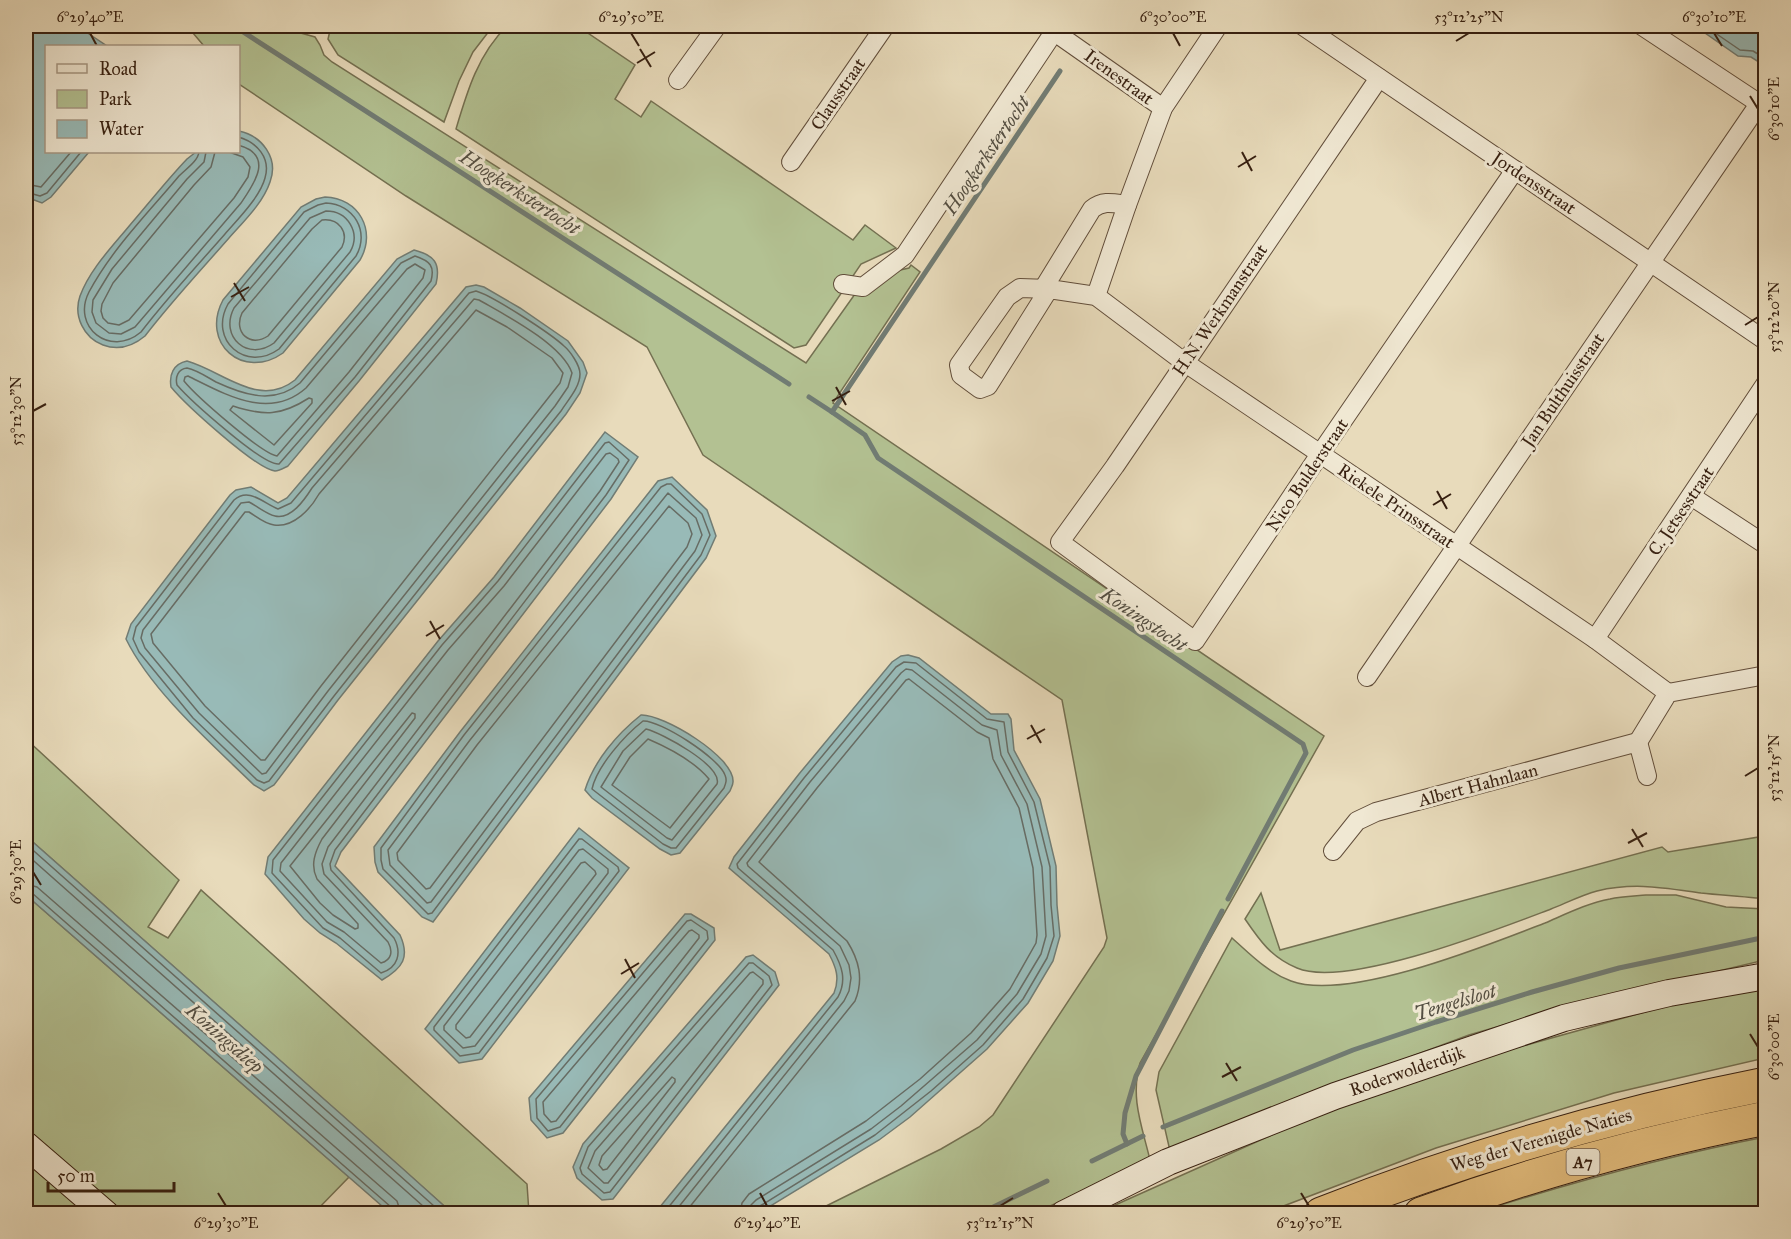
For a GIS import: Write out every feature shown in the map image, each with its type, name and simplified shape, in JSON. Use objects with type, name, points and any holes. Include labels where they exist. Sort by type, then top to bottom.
[{"type":"highway","name":"Weg der Verenigde Naties","points":[[1321,1214],[1451,1166],[1539,1138],[1630,1113],[1766,1084]]},
{"type":"highway","name":"Weg der Verenigde Naties","points":[[1420,1214],[1570,1165],[1766,1118]]},
{"type":"street","points":[[678,80],[717,26]]},
{"type":"street","name":"Clausstraat","points":[[791,162],[885,26]]},
{"type":"street","points":[[1127,205],[1111,202],[1100,203],[1092,209],[1046,289],[988,386],[980,390],[961,375],[959,365],[1007,297],[1020,288],[1046,289],[1096,296],[1163,108],[1218,26]]},
{"type":"street","name":"Jordensstraat","points":[[1303,26],[1766,341]]},
{"type":"street","points":[[1642,26],[1762,106]]},
{"type":"street","points":[[843,284],[863,287],[905,255],[1053,27]]},
{"type":"street","name":"Irenestraat","points":[[1053,27],[1163,108]]},
{"type":"street","name":"H.N. Werkmanstraat","points":[[1060,542],[1115,466],[1379,78]]},
{"type":"street","name":"Jan Bulthuisstraat","points":[[1367,677],[1651,262],[1762,106]]},
{"type":"street","name":"Nico Bulderstraat","points":[[1060,542],[1195,641],[1320,454],[1515,171]]},
{"type":"street","name":"Riekele Prinsstraat","points":[[1096,296],[1184,362],[1595,639],[1668,693]]},
{"type":"street","name":"C. Jetsesstraat","points":[[1595,639],[1766,383]]},
{"type":"street","points":[[1692,496],[1766,545]]},
{"type":"street","points":[[1647,777],[1638,742],[1668,693],[1764,681]]},
{"type":"street","name":"Albert Hahnlaan","points":[[1333,851],[1357,821],[1377,812],[1638,742]]},
{"type":"street","name":"Roderwolderdijk","points":[[1064,1214],[1168,1162],[1346,1092],[1564,1018],[1669,993],[1766,976]]},
{"type":"street","points":[[26,1145],[106,1214]]},
{"type":"green space","points":[[187,26],[283,26],[315,37],[324,55],[332,62],[806,363],[855,294],[873,276],[909,268],[911,265],[920,272],[833,403],[1324,736],[1140,1063],[1136,1088],[1137,1100],[1150,1160],[1035,1213],[812,1213],[941,1149],[979,1127],[993,1115],[1104,947],[1107,938],[1062,700],[703,455],[647,347],[406,196],[240,85],[240,45],[203,45]]},
{"type":"green space","points":[[331,26],[493,26],[473,52],[459,81],[444,122],[338,55],[328,39]]},
{"type":"green space","points":[[507,26],[584,26],[582,29],[635,65],[615,99],[641,117],[651,101],[853,240],[865,225],[896,248],[861,264],[806,345],[794,348],[456,129],[469,88],[481,61]]},
{"type":"green space","points":[[26,739],[179,880],[148,927],[168,938],[201,890],[527,1184],[529,1213],[452,1213],[26,836]]},
{"type":"green space","points":[[1765,836],[1765,898],[1649,887],[1611,888],[1422,954],[1350,970],[1320,972],[1288,964],[1267,948],[1245,919],[1261,893],[1280,950],[1662,847],[1668,852]]},
{"type":"green space","points":[[26,895],[349,1177],[314,1213],[123,1213],[26,1128]]},
{"type":"green space","points":[[1676,895],[1726,907],[1765,909],[1765,960],[1563,1008],[1469,1035],[1235,1122],[1170,1151],[1156,1090],[1159,1072],[1232,938],[1267,968],[1291,981],[1316,985],[1347,984],[1381,978],[1455,957],[1594,903],[1619,897]]},
{"type":"green space","points":[[1765,984],[1765,1058],[1614,1093],[1436,1148],[1265,1213],[1095,1214],[1332,1108],[1481,1055],[1519,1047],[1699,997]]},
{"type":"green space","points":[[1765,1137],[1765,1205],[1722,1214],[1475,1213],[1619,1171]]},
{"type":"green space","points":[[26,1154],[93,1213],[26,1213]]},
{"type":"water","points":[[26,26],[77,26],[106,45],[45,45],[45,153],[88,153],[51,197],[42,203],[26,197]]},
{"type":"water","points":[[1695,26],[1750,26],[1765,36],[1765,66],[1751,57],[1738,56]]},
{"type":"water","points":[[240,131],[255,138],[266,149],[272,165],[272,173],[267,190],[258,204],[145,336],[131,345],[120,347],[109,347],[96,342],[86,332],[79,318],[78,304],[84,286],[95,267],[187,159],[195,153],[240,153]]},
{"type":"water","points":[[325,197],[347,203],[362,218],[366,238],[365,249],[360,260],[283,353],[268,361],[254,363],[240,360],[229,353],[221,343],[217,330],[217,316],[223,300],[301,207]]},
{"type":"water","points":[[414,250],[427,254],[437,265],[436,284],[288,466],[275,471],[266,468],[237,448],[205,421],[171,387],[175,367],[187,361],[254,389],[268,391],[282,388],[295,380],[397,259]]},
{"type":"water","points":[[476,285],[484,287],[520,308],[568,341],[583,362],[587,373],[580,393],[566,414],[338,700],[274,785],[264,791],[254,785],[202,735],[151,678],[126,639],[131,624],[230,495],[236,490],[251,487],[278,503],[287,498],[466,287]]},
{"type":"water","points":[[605,432],[638,457],[611,499],[341,852],[335,866],[400,935],[404,950],[403,961],[395,971],[382,980],[304,919],[265,874],[268,857],[438,641],[494,577]]},
{"type":"water","points":[[672,477],[707,510],[716,536],[706,558],[433,922],[422,917],[378,872],[374,847],[460,732],[658,481]]},
{"type":"water","points":[[901,656],[919,658],[991,714],[1008,714],[1011,719],[1014,750],[1040,799],[1056,866],[1060,936],[1053,961],[1028,1003],[987,1049],[910,1117],[879,1140],[759,1213],[655,1213],[836,988],[834,963],[829,954],[729,868],[734,857],[799,774],[892,662]]},
{"type":"water","points":[[641,715],[665,722],[696,739],[723,761],[731,772],[733,782],[730,791],[680,853],[671,855],[660,849],[592,798],[585,790],[594,769],[607,749]]},
{"type":"water","points":[[579,828],[629,868],[482,1059],[459,1063],[425,1029]]},
{"type":"water","name":"Koningsdiep","points":[[26,836],[452,1213],[390,1213],[26,895]]},
{"type":"water","points":[[685,914],[691,914],[714,928],[715,940],[563,1133],[547,1138],[531,1120],[529,1098]]},
{"type":"water","points":[[753,955],[775,972],[779,985],[613,1199],[602,1200],[577,1178],[573,1167],[583,1144],[746,957]]},
{"type":"waterway","name":"Hoogkerkstertocht","points":[[234,26],[789,384]]},
{"type":"waterway","name":"Hoogkerkstertocht","points":[[1088,29],[1091,26]]},
{"type":"waterway","name":"Hoogkerkstertocht","points":[[809,397],[832,412],[1060,71]]},
{"type":"waterway","name":"Koningstocht","points":[[832,412],[865,435],[878,458],[1303,744],[1306,753],[1228,899]]},
{"type":"waterway","name":"Koningstocht","points":[[1127,1144],[1123,1134],[1125,1113],[1136,1076],[1222,911]]},
{"type":"waterway","name":"Tengelsloot","points":[[1163,1127],[1353,1050],[1436,1022],[1619,968],[1766,937]]},
{"type":"waterway","name":"Tengelsloot","points":[[1092,1161],[1143,1136]]},
{"type":"waterway","name":"Tengelsloot","points":[[979,1214],[1047,1181]]}]
